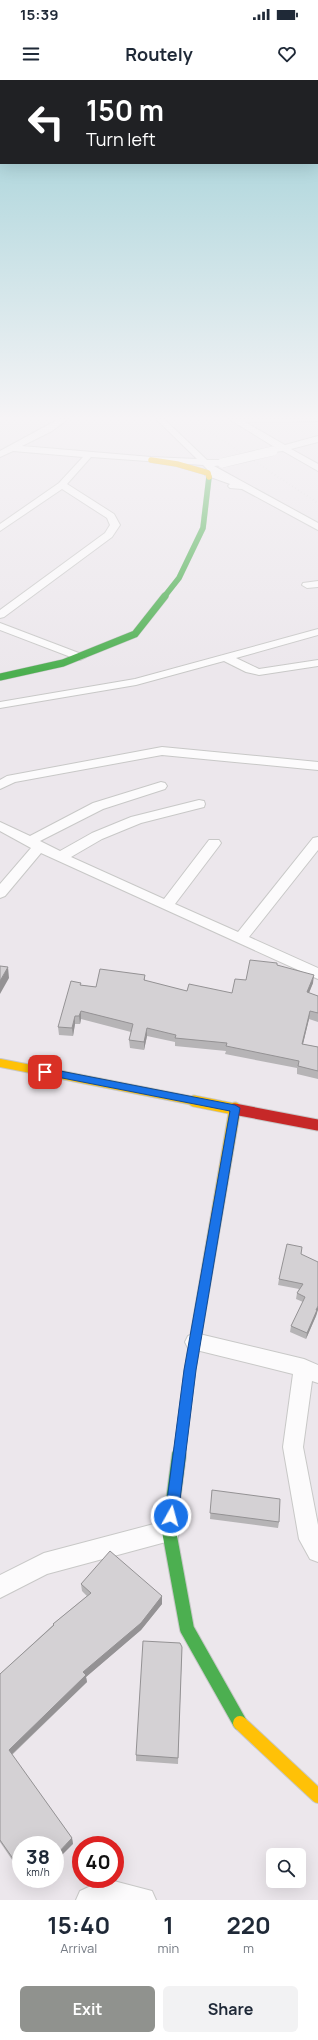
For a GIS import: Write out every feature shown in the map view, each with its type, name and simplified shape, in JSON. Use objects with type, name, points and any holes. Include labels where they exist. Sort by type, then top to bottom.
[{"type":"street","points":[[0,528],[35,504]]},
{"type":"street","points":[[0,615],[109,535],[115,524],[110,516],[91,504]]},
{"type":"street","points":[[0,677],[63,663],[135,634],[179,578],[203,528],[206,504]]},
{"type":"street","points":[[276,504],[318,527]]},
{"type":"street","points":[[307,585],[318,584]]},
{"type":"street","points":[[0,626],[80,657]]},
{"type":"street","points":[[0,705],[136,682],[318,632]]},
{"type":"street","points":[[225,657],[250,670],[259,672],[318,662]]},
{"type":"street","points":[[0,784],[11,779],[162,752],[318,766]]},
{"type":"street","points":[[0,893],[34,844],[98,806],[161,786]]},
{"type":"street","points":[[60,857],[97,836],[136,820],[199,804]]},
{"type":"street","points":[[0,826],[60,857],[318,974]]},
{"type":"street","points":[[240,939],[318,841]]},
{"type":"street","points":[[167,905],[214,842]]},
{"type":"street","points":[[0,1063],[318,1125]]},
{"type":"street","points":[[235,1108],[195,1342],[169,1531],[187,1629],[237,1720],[318,1796]]},
{"type":"street","points":[[195,1342],[311,1371],[293,1447],[310,1539],[318,1551]]},
{"type":"street","points":[[0,1587],[44,1564],[169,1531]]},
{"type":"street","points":[[89,1900],[106,1892],[143,1900]]},
{"type":"building","points":[[250,960],[277,963],[277,965],[314,975],[307,992],[318,996],[318,1013],[310,1011],[302,1044],[318,1047],[318,1071],[298,1066],[299,1061],[226,1046],[227,1043],[175,1038],[176,1035],[147,1028],[144,1042],[129,1040],[133,1024],[81,1011],[79,1016],[75,1016],[72,1028],[58,1027],[71,981],[81,983],[80,985],[96,987],[100,969],[145,975],[144,980],[187,991],[189,984],[232,993],[235,979],[246,980]]},
{"type":"building","points":[[0,966],[8,967],[0,981]]},
{"type":"building","points":[[287,1244],[302,1247],[301,1254],[318,1262],[318,1306],[307,1333],[291,1326],[305,1297],[297,1293],[303,1284],[279,1279]]},
{"type":"building","points":[[212,1490],[280,1499],[279,1522],[210,1513]]},
{"type":"building","points":[[110,1551],[162,1596],[141,1623],[83,1672],[86,1675],[9,1750],[72,1838],[64,1846],[64,1836],[12,1836],[12,1857],[0,1840],[0,1674],[54,1625],[53,1624],[91,1593],[81,1584]]},
{"type":"building","points":[[143,1641],[180,1643],[182,1647],[178,1758],[136,1755]]},
{"type":"traffic: fast","points":[[0,677],[63,663],[135,634],[179,578],[203,528],[206,504]]},
{"type":"traffic: fast","points":[[180,1449],[169,1531],[187,1629],[240,1723]]},
{"type":"traffic: slow","points":[[0,1063],[234,1109]]},
{"type":"traffic: slow","points":[[180,1449],[190,1370],[235,1108]]},
{"type":"traffic: slow","points":[[240,1723],[318,1796]]},
{"type":"traffic: jam","points":[[234,1109],[318,1125]]},
{"type":"route","points":[[45,1072],[235,1108],[190,1370],[171,1516]]}]
